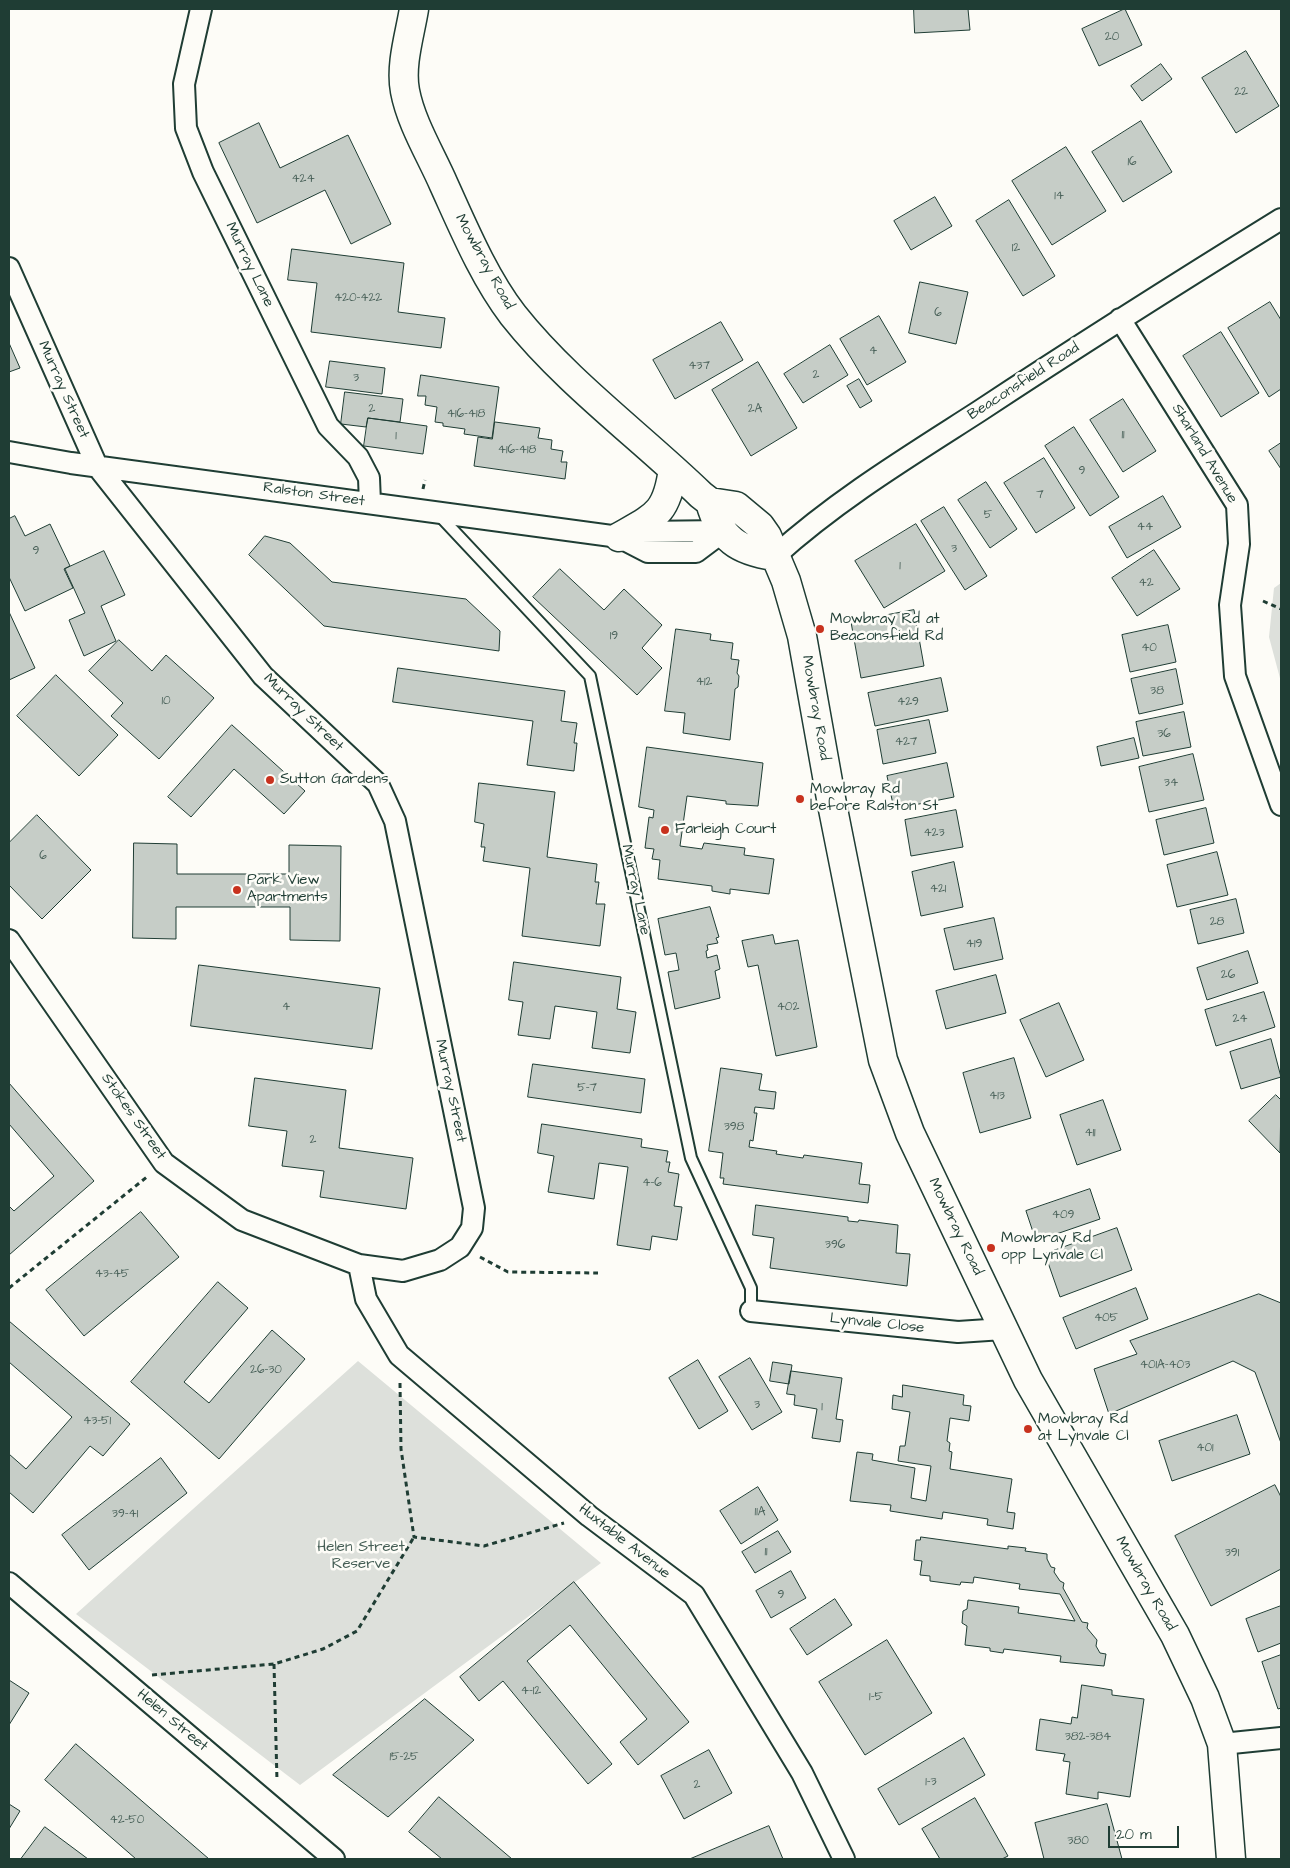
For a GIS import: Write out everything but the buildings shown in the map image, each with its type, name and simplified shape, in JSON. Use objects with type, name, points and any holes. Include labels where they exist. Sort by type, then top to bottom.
[{"type":"main road","name":"Mowbray Road","points":[[414,9],[404,68],[407,98],[463,228],[500,297],[527,330],[560,365],[710,502],[716,522],[737,545],[756,553],[775,556]]},
{"type":"main road","points":[[619,537],[653,518],[664,505],[670,490],[673,469]]},
{"type":"main road","name":"Mowbray Road","points":[[710,502],[736,506],[760,526],[767,536],[793,599],[802,636],[832,804],[883,1060],[910,1133],[1003,1328],[1038,1397],[1175,1635],[1205,1698],[1222,1744],[1231,1859]]},
{"type":"street","name":"Murray Lane","points":[[201,9],[184,84],[186,128],[203,172],[328,426],[358,457],[369,478],[370,502]]},
{"type":"street","name":"Beaconsfield Road","points":[[775,556],[818,518],[863,486],[1120,319],[1281,219]]},
{"type":"street","name":"Murray Street","points":[[9,268],[97,466],[263,676],[378,784],[395,821],[474,1208],[472,1228],[460,1246],[440,1260],[403,1271],[359,1265]]},
{"type":"street","name":"Sharland Avenue","points":[[1120,319],[1236,506],[1239,544],[1230,605],[1235,676],[1281,805]]},
{"type":"street","name":"Ralston Street","points":[[9,452],[97,466],[370,502],[438,514],[619,537],[648,552],[696,552],[724,531]]},
{"type":"street","name":"Stokes Street","points":[[9,940],[164,1163],[242,1220],[359,1265]]},
{"type":"street","name":"Huxtable Avenue","points":[[359,1265],[366,1299],[399,1355],[589,1516],[694,1595],[802,1773],[844,1859]]},
{"type":"street","name":"Lynvale Close","points":[[751,1311],[958,1332],[1003,1328]]},
{"type":"street","name":"Helen Street","points":[[9,1583],[334,1859]]},
{"type":"street","points":[[1222,1744],[1281,1738]]},
{"type":"lane","name":"Murray Lane","points":[[438,514],[590,676],[691,1158],[751,1288],[751,1311]]},
{"type":"path","points":[[1263,600],[1281,609]]},
{"type":"path","points":[[9,1288],[164,1163]]},
{"type":"path","points":[[460,1246],[508,1272],[598,1273]]},
{"type":"path","points":[[121,1678],[274,1664],[323,1649],[357,1631],[414,1537],[401,1449],[399,1355]]},
{"type":"path","points":[[414,1537],[484,1546],[589,1516]]},
{"type":"path","points":[[274,1664],[278,1811]]},
{"type":"green space","points":[[1281,583],[1281,682],[1269,637],[1274,588]]},
{"type":"green space","name":"Helen Street Reserve","points":[[358,1361],[601,1563],[300,1785],[76,1614]]},
{"type":"place","name":"Mowbray Rd at Beaconsfield Rd","points":[[820,629]]},
{"type":"place","name":"Sutton Gardens","points":[[270,780]]},
{"type":"place","name":"Mowbray Rd before Ralston St","points":[[800,799]]},
{"type":"place","name":"Farleigh Court","points":[[665,830]]},
{"type":"place","name":"Park View Apartments","points":[[237,890]]},
{"type":"place","name":"Mowbray Rd opp Lynvale Cl","points":[[991,1248]]},
{"type":"place","name":"Mowbray Rd at Lynvale Cl","points":[[1028,1429]]}]
